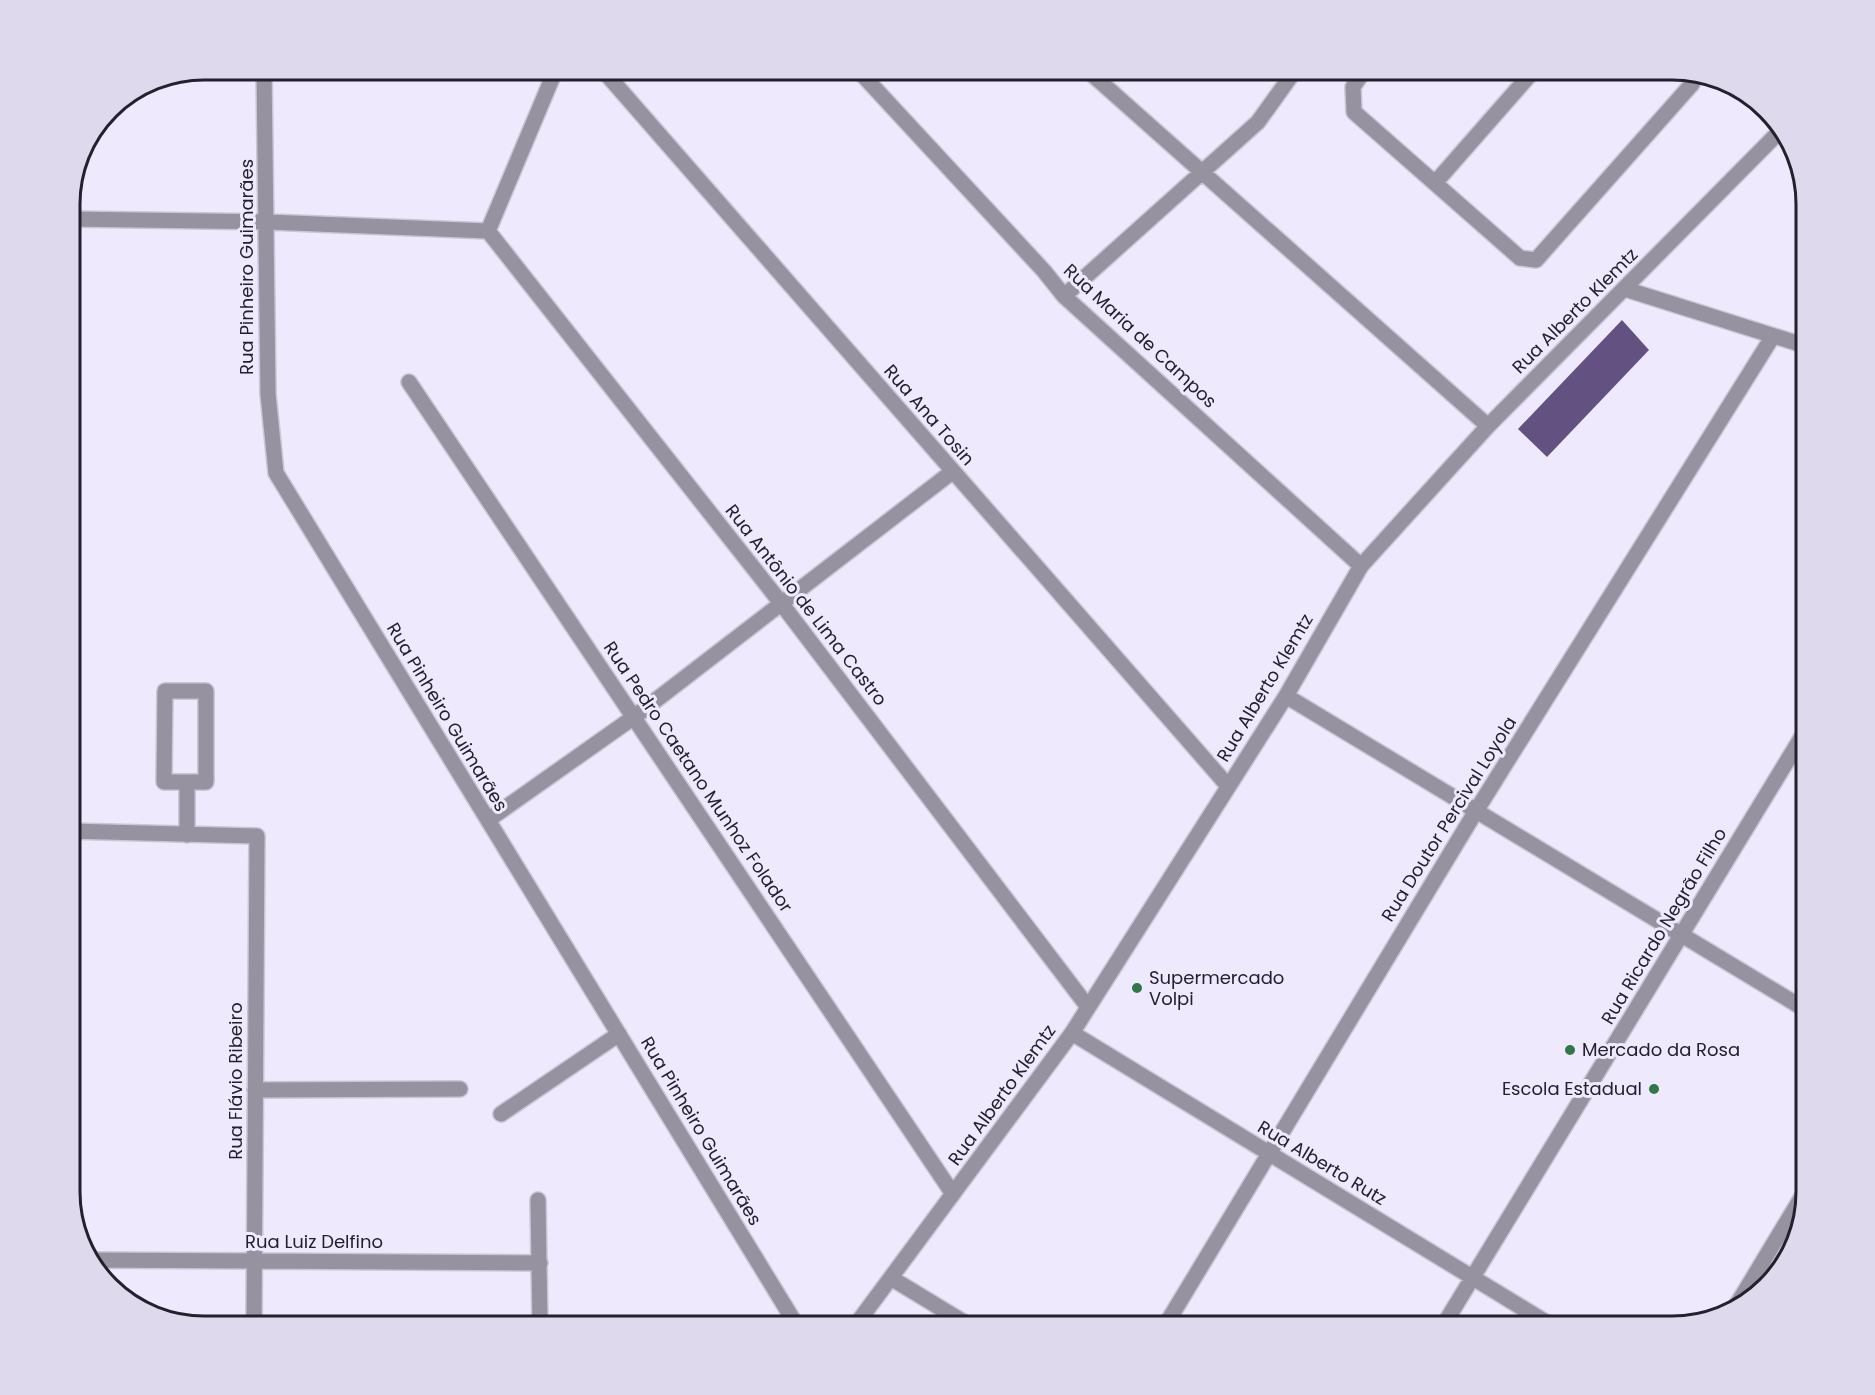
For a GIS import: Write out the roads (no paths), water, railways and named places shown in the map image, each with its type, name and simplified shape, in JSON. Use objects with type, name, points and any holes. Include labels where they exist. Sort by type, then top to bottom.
[{"type":"street","name":"Rua Pinheiro Guimarães","points":[[264,80],[268,222],[267,394],[276,473],[791,1316]]},
{"type":"street","points":[[80,219],[268,222],[488,231],[551,80]]},
{"type":"street","name":"Rua Ana Tosin","points":[[612,80],[1228,786]]},
{"type":"street","name":"Rua Maria de Campos","points":[[867,80],[1044,271],[1064,296],[1361,566]]},
{"type":"street","points":[[1098,80],[1488,426]]},
{"type":"street","points":[[1064,296],[1258,122],[1287,80]]},
{"type":"street","points":[[1358,80],[1353,87],[1354,112],[1520,258],[1536,260],[1692,84],[1691,82]]},
{"type":"street","points":[[1435,183],[1526,80]]},
{"type":"street","name":"Rua Alberto Klemtz","points":[[862,1316],[1072,1033],[1286,696],[1361,566],[1488,426],[1776,135]]},
{"type":"street","name":"Rua Antônio de Lima Castro","points":[[488,231],[781,603],[1088,1006]]},
{"type":"street","points":[[1625,289],[1796,343]]},
{"type":"street","name":"Rua Doutor Percival Loyola","points":[[1170,1316],[1476,811],[1773,336]]},
{"type":"street","name":"Rua Pedro Caetano Munhoz Folador","points":[[409,382],[953,1194]]},
{"type":"street","points":[[488,820],[634,717],[952,472]]},
{"type":"street","points":[[206,691],[206,782],[187,782],[164,782],[165,692],[206,691]]},
{"type":"street","points":[[1286,696],[1796,1004]]},
{"type":"street","name":"Rua Ricardo Negrão Filho","points":[[1449,1316],[1796,747]]},
{"type":"street","points":[[80,831],[187,835],[187,782]]},
{"type":"street","name":"Rua Flávio Ribeiro","points":[[187,835],[257,836],[254,1316]]},
{"type":"street","name":"Rua Alberto Rutz","points":[[1072,1033],[1535,1316]]},
{"type":"street","points":[[501,1114],[619,1034]]},
{"type":"street","points":[[255,1090],[460,1089]]},
{"type":"street","points":[[538,1200],[540,1316]]},
{"type":"street","points":[[1745,1292],[1794,1210]]},
{"type":"street","name":"Rua Luiz Delfino","points":[[100,1260],[540,1263]]},
{"type":"street","points":[[891,1278],[954,1316]]},
{"type":"place","name":"Supermercado Volpi","points":[[1137,988]]},
{"type":"place","name":"Mercado da Rosa","points":[[1570,1050]]},
{"type":"place","name":"Escola Estadual","points":[[1654,1089]]}]
